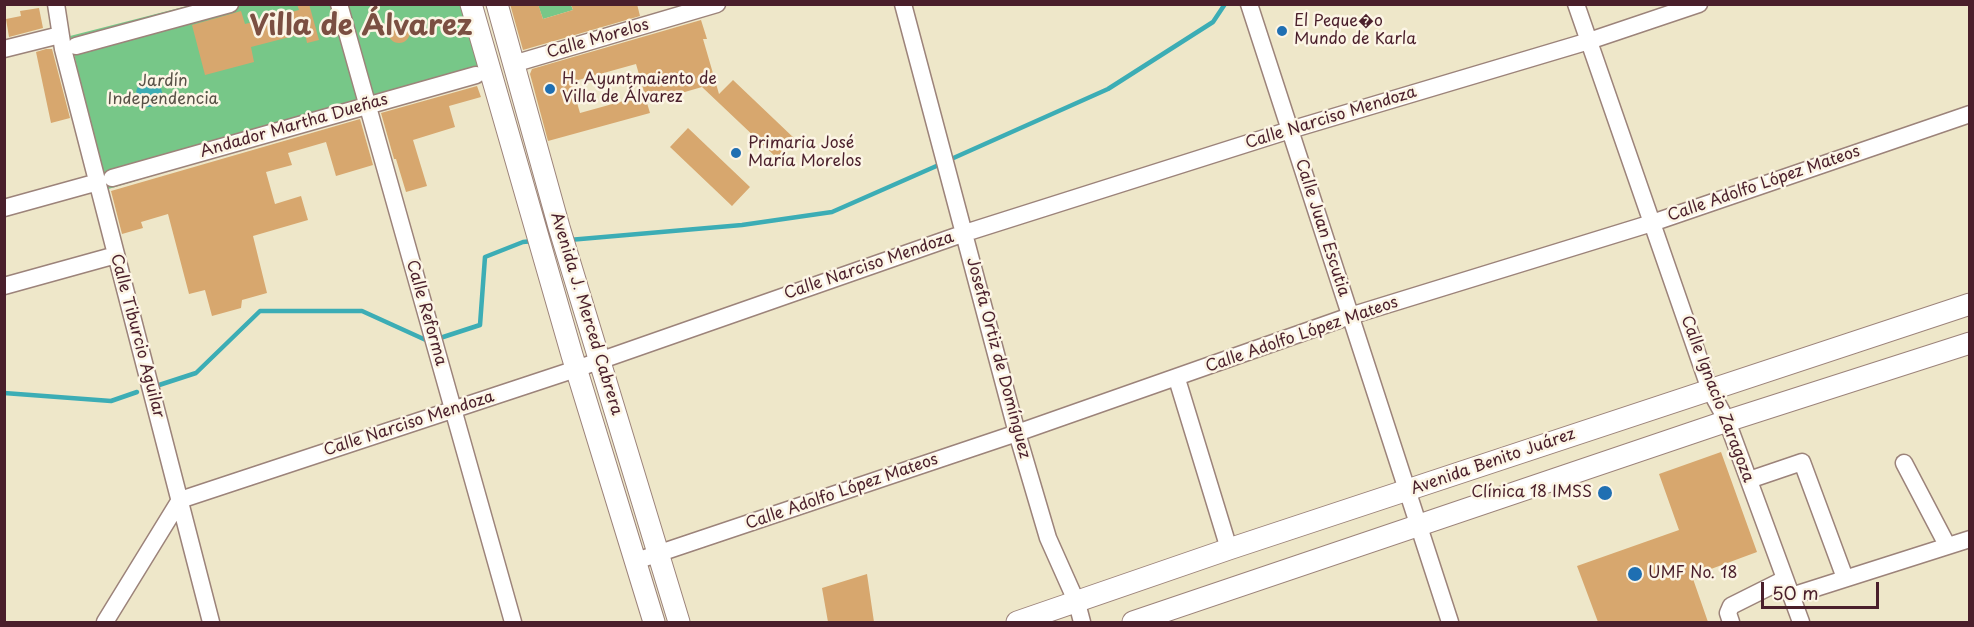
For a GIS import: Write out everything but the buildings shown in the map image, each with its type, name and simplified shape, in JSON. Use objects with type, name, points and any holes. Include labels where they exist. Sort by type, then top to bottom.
[{"type":"main road","name":"Avenida J. Merced Cabrera","points":[[471,4],[576,369],[654,622]]},
{"type":"main road","name":"Avenida J. Merced Cabrera","points":[[496,4],[562,237],[679,622]]},
{"type":"main road","points":[[539,242],[562,237]]},
{"type":"main road","name":"Avenida Benito Juárez","points":[[1017,622],[1080,613],[1229,549],[1970,304]]},
{"type":"main road","points":[[1133,622],[1727,421],[1970,343]]},
{"type":"street","name":"Calle Tiburcio Aguilar","points":[[56,4],[105,180],[116,255],[211,622]]},
{"type":"street","points":[[4,49],[66,43],[230,4]]},
{"type":"street","name":"Calle Reforma","points":[[339,4],[513,622]]},
{"type":"street","name":"Calle Morelos","points":[[513,64],[717,4]]},
{"type":"street","name":"Josefa Ortiz de Domínguez","points":[[903,4],[1017,434],[1048,538],[1080,613]]},
{"type":"street","name":"Calle Juan Escutia","points":[[1249,4],[1450,622]]},
{"type":"street","name":"Calle Ignacio Zaragoza","points":[[1575,4],[1710,390],[1727,421],[1801,622]]},
{"type":"street","name":"Calle Narciso Mendoza","points":[[180,500],[576,369],[965,233],[1290,130],[1589,41],[1699,4]]},
{"type":"street","name":"Andador Martha Dueñas","points":[[4,208],[476,75]]},
{"type":"street","name":"Calle Adolfo López Mateos","points":[[636,561],[1017,434],[1350,316],[1652,223],[1970,114]]},
{"type":"street","points":[[4,286],[116,255]]},
{"type":"street","points":[[1177,379],[1229,549]]},
{"type":"street","points":[[1749,480],[1802,462],[1845,578]]},
{"type":"street","points":[[1904,463],[1947,545]]},
{"type":"street","points":[[105,622],[180,500]]},
{"type":"street","points":[[1791,596],[1970,539]]},
{"type":"street","points":[[1731,622],[1728,613],[1731,606],[1785,579]]},
{"type":"green space","name":"Jardín Independencia","points":[[191,5],[464,5],[485,77],[105,190],[70,36]]},
{"type":"green space","points":[[538,5],[571,5],[573,10],[543,19]]},
{"type":"water","points":[[149,81],[158,85],[162,94],[158,103],[149,107],[140,103],[136,94],[140,85]]},
{"type":"waterway","points":[[949,160],[1108,89],[1213,22],[1225,4]]},
{"type":"waterway","points":[[569,240],[742,225],[832,212],[941,164]]},
{"type":"waterway","points":[[437,339],[480,325],[485,257],[523,242],[533,241]]},
{"type":"waterway","points":[[153,387],[196,373],[260,311],[362,311],[428,341]]},
{"type":"waterway","points":[[4,393],[111,401],[137,392]]},
{"type":"place","name":"El Peque�o Mundo de Karla","points":[[1282,31]]},
{"type":"place","name":"H. Ayuntmaiento de Villa de Álvarez","points":[[550,89]]},
{"type":"place","name":"Primaria José María Morelos","points":[[736,153]]},
{"type":"place","name":"Clínica 18 IMSS","points":[[1605,493]]},
{"type":"place","name":"UMF No. 18","points":[[1635,574]]},
{"type":"district","name":"Villa de Álvarez","points":[[361,27]]}]
